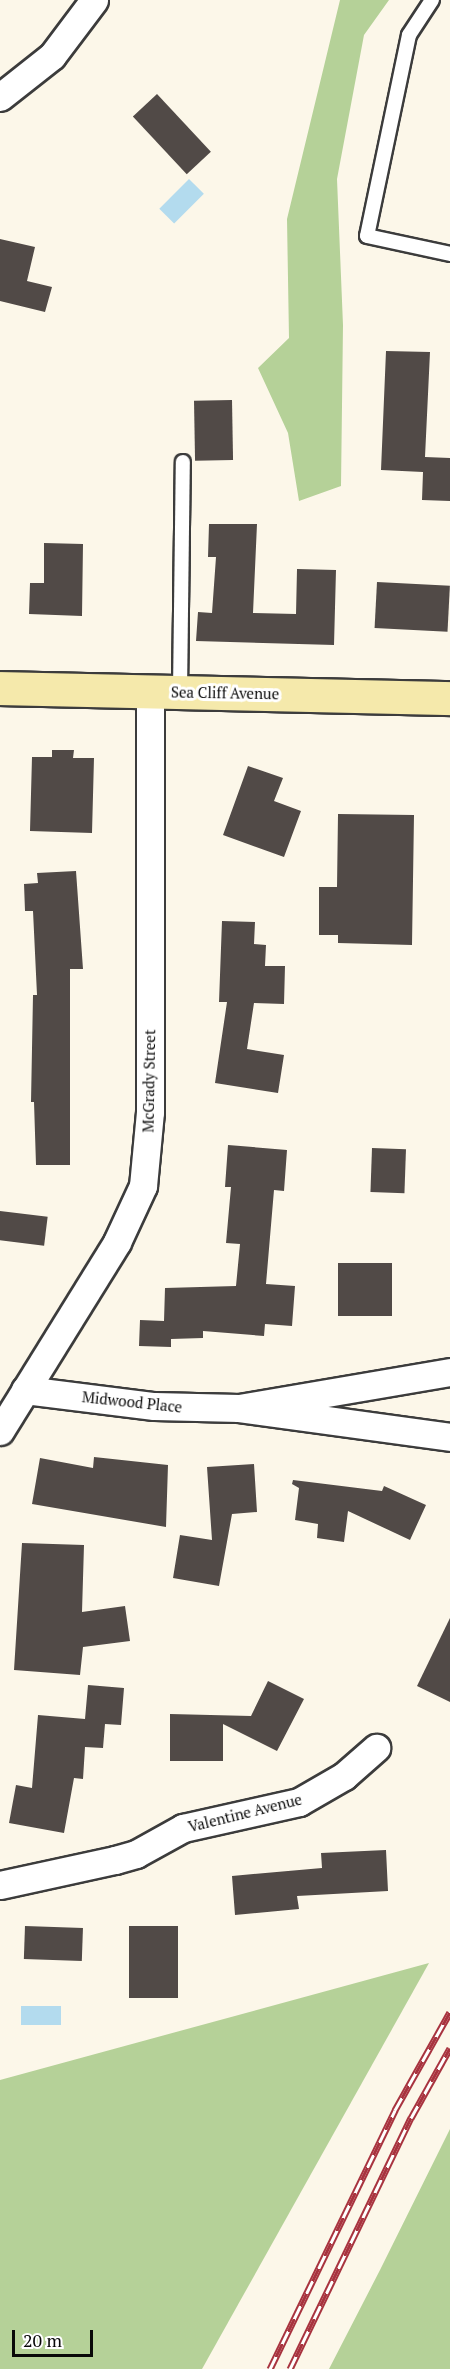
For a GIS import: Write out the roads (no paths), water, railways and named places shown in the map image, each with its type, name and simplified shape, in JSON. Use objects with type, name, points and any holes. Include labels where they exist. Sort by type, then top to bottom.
[{"type":"street","points":[[0,97],[52,56],[94,0]]},
{"type":"street","name":"Sea Cliff Avenue","points":[[0,688],[450,698]]},
{"type":"street","name":"McGrady Street","points":[[0,1431],[117,1242],[143,1186],[150,1112],[165,691]]},
{"type":"street","name":"Midwood Place","points":[[239,1408],[450,1372]]},
{"type":"street","name":"Midwood Place","points":[[25,1390],[154,1406],[239,1408],[450,1437]]},
{"type":"street","name":"Valentine Avenue","points":[[0,1885],[115,1860],[136,1854],[183,1828],[299,1802],[344,1776],[376,1748]]},
{"type":"lane","points":[[432,0],[409,35],[367,236],[450,254]]},
{"type":"lane","points":[[165,691],[183,462]]},
{"type":"water","points":[[189,179],[204,194],[174,224],[159,209]]},
{"type":"water","points":[[21,2006],[61,2006],[61,2025],[21,2025]]},
{"type":"railway","points":[[270,2369],[395,2110],[450,2012]]},
{"type":"railway","points":[[290,2369],[411,2118],[450,2048]]}]
